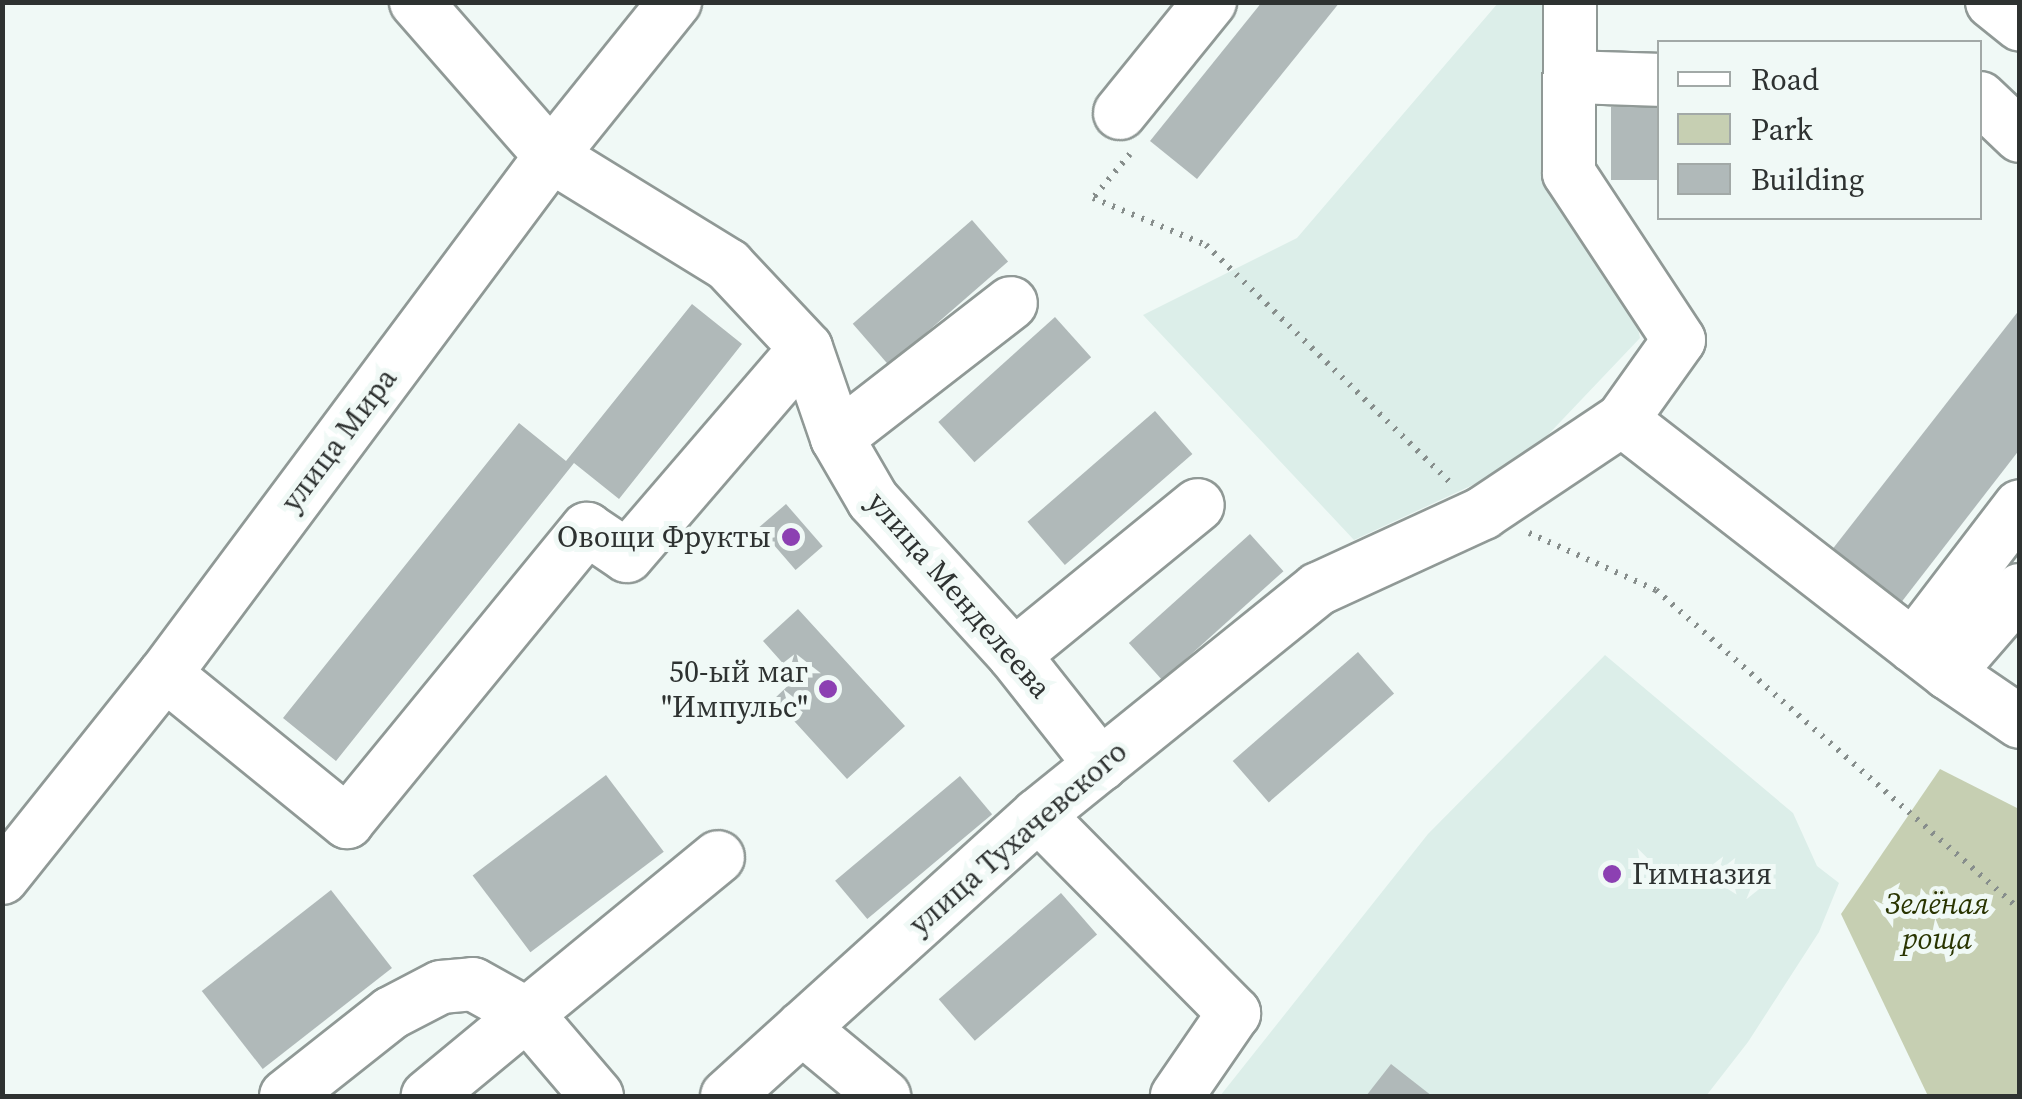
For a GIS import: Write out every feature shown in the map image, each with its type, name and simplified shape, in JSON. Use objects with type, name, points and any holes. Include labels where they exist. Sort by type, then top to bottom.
[{"type":"street","name":"улица Менделеева","points":[[416,2],[551,156],[728,266],[806,348],[838,438],[874,500],[1014,655],[1101,765]]},
{"type":"street","name":"улица Мира","points":[[2,878],[165,674],[551,156],[675,2]]},
{"type":"street","points":[[1120,113],[1210,2]]},
{"type":"street","points":[[1570,2],[1569,173],[1679,340],[1622,420],[1930,659],[2020,722]]},
{"type":"street","points":[[1992,2],[2020,26]]},
{"type":"street","points":[[1570,77],[1657,80]]},
{"type":"street","points":[[1982,100],[2020,136]]},
{"type":"street","points":[[838,438],[1011,303]]},
{"type":"street","points":[[165,674],[347,822],[586,529],[627,556],[806,348]]},
{"type":"street","name":"улица Тухачевского","points":[[727,1096],[1038,816],[1318,589],[1483,513],[1622,420]]},
{"type":"street","points":[[1014,655],[1198,505]]},
{"type":"street","points":[[1930,659],[2020,506]]},
{"type":"street","points":[[1930,659],[2020,590]]},
{"type":"street","points":[[1038,816],[1234,1013],[1178,1096]]},
{"type":"street","points":[[428,1096],[718,857]]},
{"type":"street","points":[[286,1096],[391,1013],[441,987],[473,984],[528,1014],[597,1096]]},
{"type":"street","points":[[802,1028],[884,1096]]},
{"type":"shaded area","points":[[1498,3],[1572,3],[1571,209],[1626,270],[1640,338],[1522,462],[1354,540],[1143,315],[1297,238]]},
{"type":"shaded area","name":"Гимназия","points":[[1605,655],[1793,813],[1817,866],[1839,883],[1819,932],[1748,1042],[1706,1096],[1220,1096],[1428,834]]},
{"type":"green space","name":"Зелёная роща","points":[[1940,769],[2019,809],[2019,1096],[1928,1096],[1841,914]]},
{"type":"building","points":[[1262,2],[1340,2],[1197,179],[1150,141]]},
{"type":"building","points":[[1611,107],[1657,107],[1657,180],[1611,180]]},
{"type":"building","points":[[972,220],[1008,262],[889,365],[853,324]]},
{"type":"building","points":[[692,304],[742,344],[619,499],[574,463],[336,761],[283,718],[519,423],[566,461]]},
{"type":"building","points":[[2020,309],[2020,449],[1893,613],[1824,560]]},
{"type":"building","points":[[1055,317],[1091,357],[974,462],[938,422]]},
{"type":"building","points":[[1155,411],[1192,454],[1065,565],[1027,522]]},
{"type":"building","name":"Овощи Фрукты","points":[[786,504],[823,546],[796,570],[759,528]]},
{"type":"building","points":[[1250,534],[1283,571],[1162,680],[1129,643]]},
{"type":"building","name":"50-ый маг \"Импульс\"","points":[[798,609],[905,726],[847,779],[774,699],[796,678],[763,641]]},
{"type":"building","points":[[1358,652],[1394,694],[1269,802],[1233,761]]},
{"type":"building","points":[[606,775],[664,852],[530,952],[473,876]]},
{"type":"building","points":[[960,776],[992,814],[867,919],[835,881]]},
{"type":"building","points":[[331,890],[392,968],[263,1069],[202,991]]},
{"type":"building","points":[[1061,893],[1097,935],[975,1041],[939,999]]},
{"type":"building","points":[[1391,1064],[1432,1096],[1366,1096]]},
{"type":"place","name":"Овощи Фрукты","points":[[791,537]]},
{"type":"place","name":"50-ый маг \"Импульс\"","points":[[828,689]]},
{"type":"place","name":"Гимназия","points":[[1612,874]]}]
